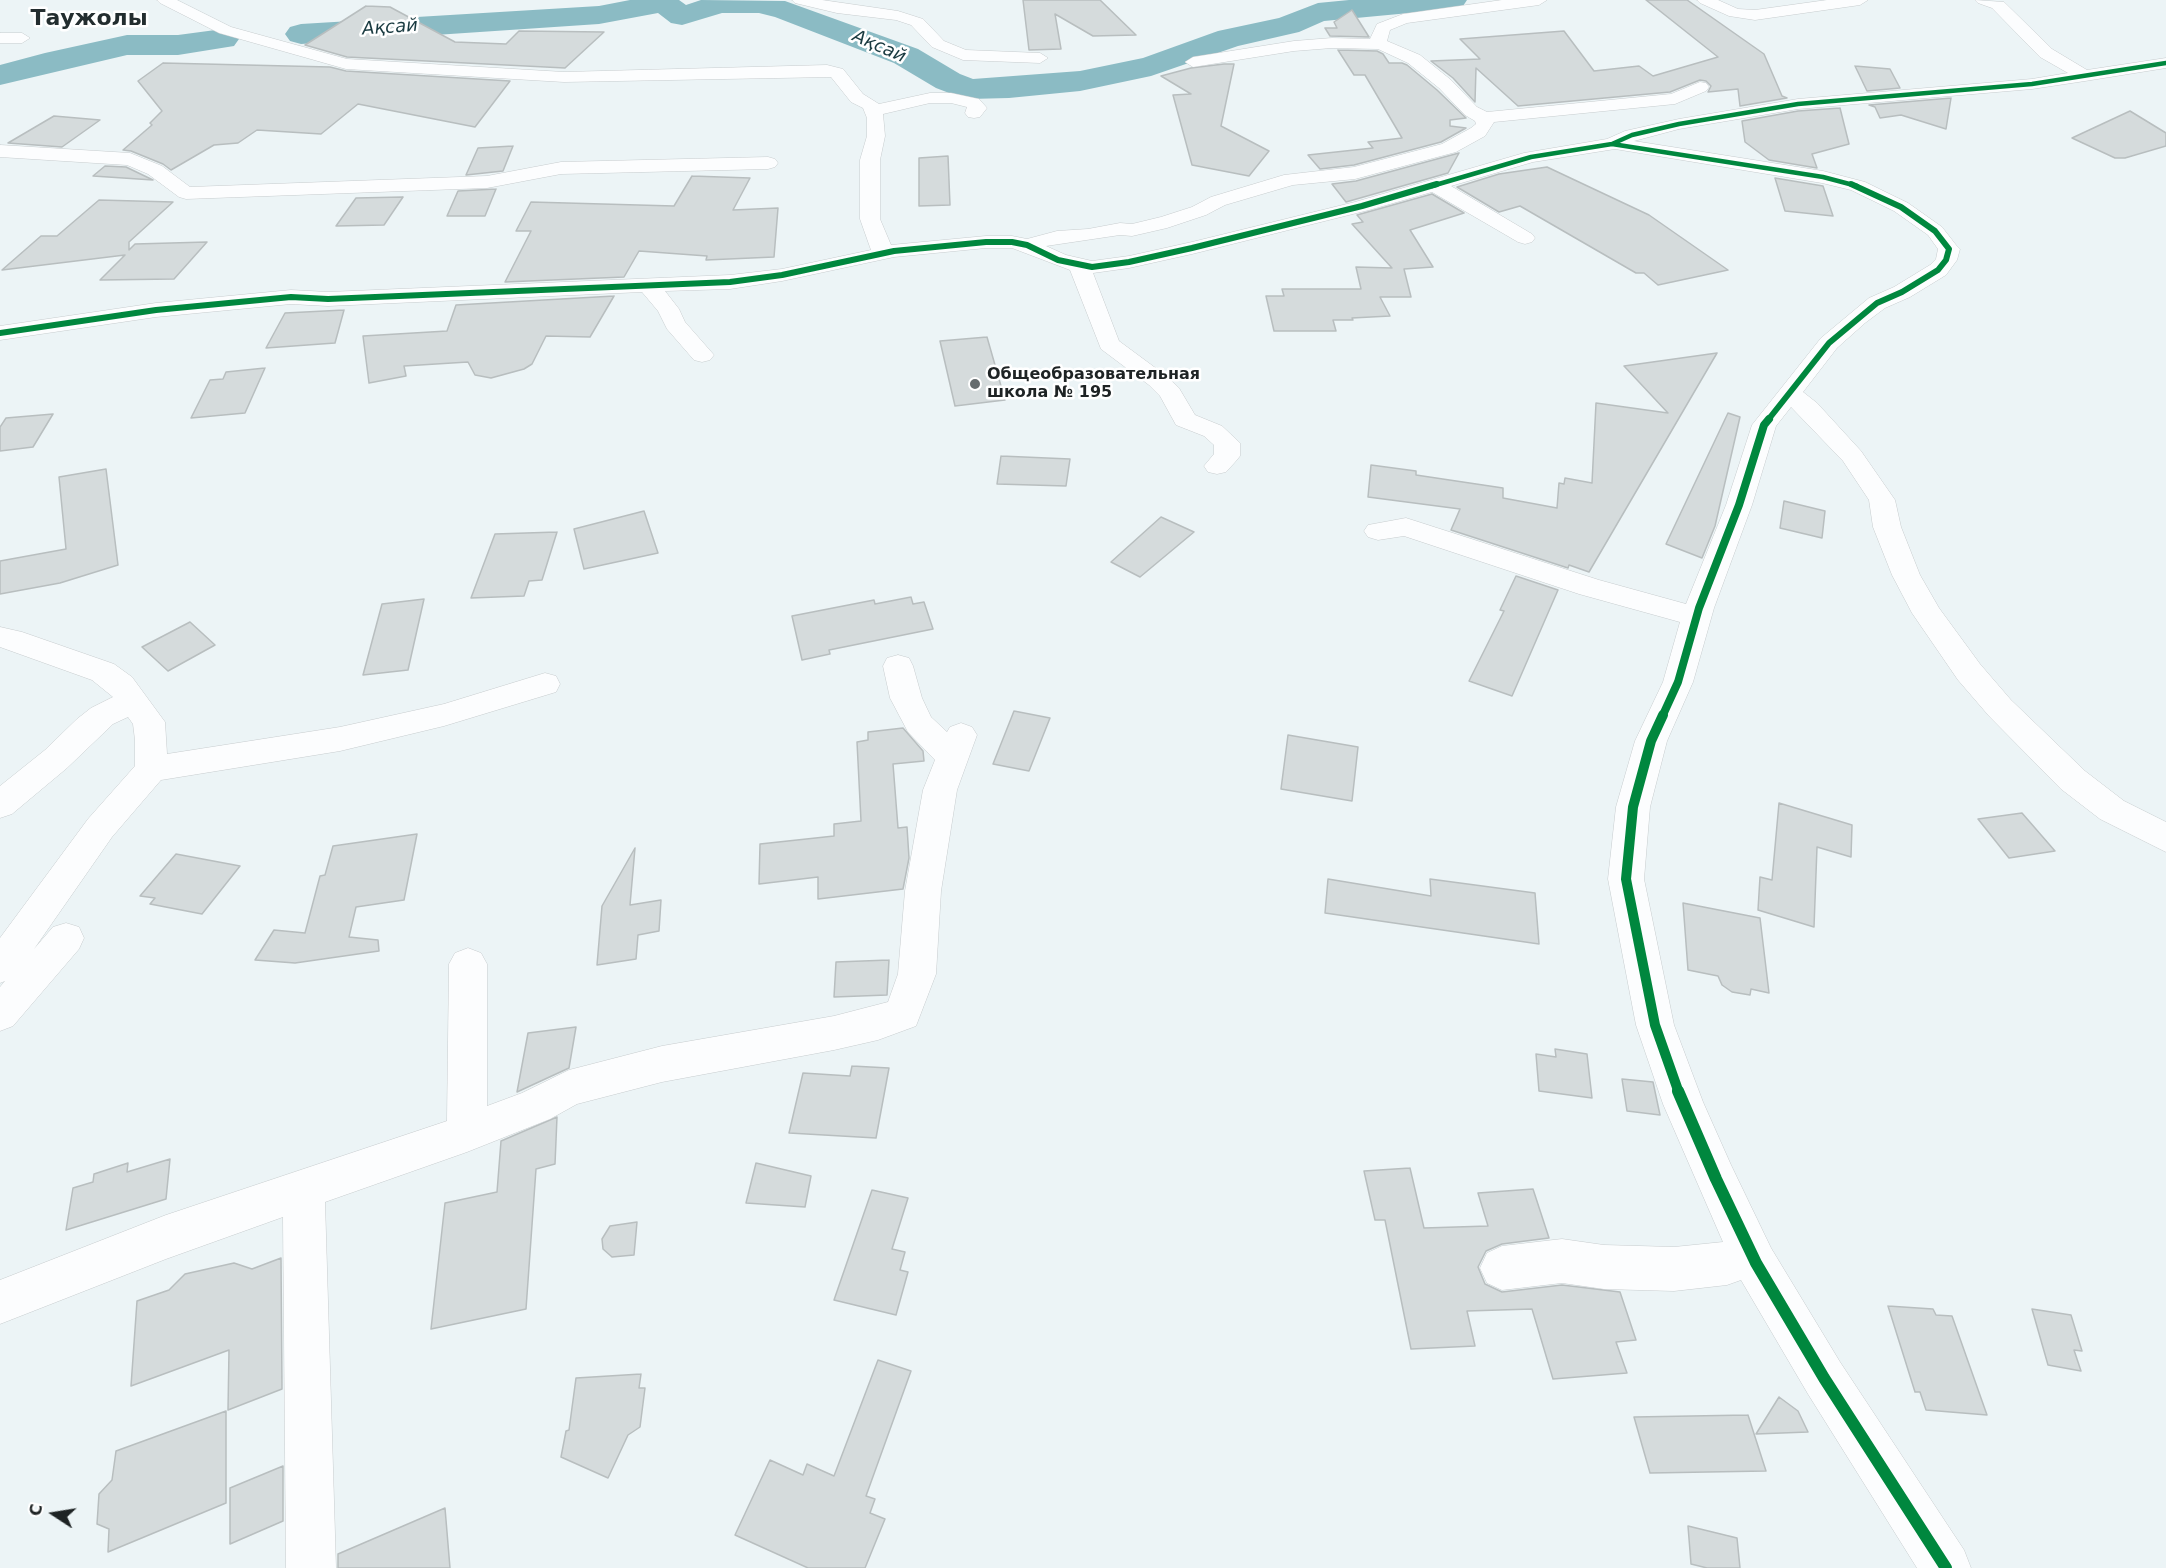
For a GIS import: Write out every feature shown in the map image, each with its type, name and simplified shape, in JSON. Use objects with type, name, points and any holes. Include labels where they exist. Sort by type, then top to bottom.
[{"type":"street","points":[[168,1],[200,0]]},
{"type":"street","points":[[800,0],[837,8],[898,16],[917,22],[938,44],[963,55],[1040,58]]},
{"type":"street","points":[[1381,44],[1378,39],[1383,27],[1403,19],[1539,0]]},
{"type":"street","points":[[1705,0],[1735,13],[1755,15],[1860,0]]},
{"type":"street","points":[[1983,0],[1998,5],[2046,53],[2085,76]]},
{"type":"street","points":[[168,1],[225,30],[346,64],[564,77],[827,70],[837,73],[857,98],[871,105],[873,111],[876,135],[870,160],[870,219],[883,253]]},
{"type":"street","points":[[0,38],[21,38]]},
{"type":"street","points":[[1193,62],[1294,46],[1332,43],[1381,44],[1414,59],[1445,84],[1471,111],[1484,117],[1657,102],[1675,99],[1700,87]]},
{"type":"street","points":[[6,335],[156,310],[291,297],[328,299],[557,288],[611,288],[758,279],[883,253],[986,242],[1012,242],[1027,245],[1079,266],[1092,267],[1129,262],[1329,214],[1531,157],[1612,144],[1651,130],[1798,104],[2020,86],[2166,63]]},
{"type":"street","points":[[873,111],[930,98],[951,98],[973,103],[978,108],[974,113]]},
{"type":"street","points":[[1027,245],[1057,237],[1088,235],[1120,229],[1132,230],[1178,218],[1218,201],[1291,179],[1355,173],[1394,164],[1449,148],[1466,140],[1485,125],[1484,117]]},
{"type":"street","points":[[1612,144],[1823,177],[1858,186],[1880,195],[1921,221],[1935,231],[1949,249],[1946,260],[1938,270],[1902,292],[1877,303],[1829,343],[1796,383],[1791,394],[1764,425],[1739,505],[1696,617],[1678,682],[1651,741],[1627,784],[1633,807],[1626,879],[1655,1025],[1683,1104],[1752,1254],[1824,1378],[1946,1568]]},
{"type":"street","points":[[0,151],[130,159],[155,170],[186,193],[487,182],[561,168],[768,163]]},
{"type":"street","points":[[1432,184],[1525,238]]},
{"type":"street","points":[[1329,214],[1346,230]]},
{"type":"street","points":[[1079,266],[1109,344],[1157,380],[1170,393],[1185,420],[1214,430],[1227,443],[1227,456],[1217,466]]},
{"type":"street","points":[[647,284],[668,309],[675,324],[702,355]]},
{"type":"street","points":[[1791,394],[1808,408],[1852,456],[1882,500],[1887,527],[1911,584],[1927,613],[1977,681],[2000,708],[2073,780],[2112,810],[2166,838]]},
{"type":"street","points":[[1378,531],[1406,527],[1442,541],[1589,587],[1696,617]]},
{"type":"street","points":[[0,637],[103,672],[121,685],[149,722],[151,769]]},
{"type":"street","points":[[0,1302],[166,1237],[467,1133],[536,1106],[569,1088],[662,1064],[834,1033],[878,1023],[903,1014],[917,974],[923,891],[940,790],[956,746],[938,745],[919,724],[906,698],[898,666]]},
{"type":"street","points":[[0,967],[100,828],[151,769],[340,739],[444,715],[545,684]]},
{"type":"street","points":[[0,805],[56,759],[88,727],[102,716],[132,701]]},
{"type":"street","points":[[0,1014],[66,938]]},
{"type":"street","points":[[467,1133],[468,964]]},
{"type":"street","points":[[304,1190],[311,1568]]},
{"type":"street","points":[[1502,1268],[1562,1261],[1604,1267],[1674,1269],[1727,1263],[1752,1254]]},
{"type":"building","points":[[1023,0],[1100,0],[1136,35],[1093,36],[1055,14],[1061,49],[1029,50]]},
{"type":"building","points":[[1646,0],[1687,0],[1764,54],[1782,96],[1787,98],[1740,106],[1738,89],[1708,92],[1711,86],[1706,81],[1700,80],[1670,92],[1518,106],[1476,68],[1475,102],[1453,78],[1431,61],[1480,59],[1460,39],[1564,31],[1594,71],[1639,66],[1653,76],[1718,57]]},
{"type":"building","points":[[366,6],[390,7],[455,42],[506,44],[519,31],[604,32],[565,68],[347,57],[305,45]]},
{"type":"building","points":[[1352,10],[1369,37],[1330,36],[1325,28],[1337,28],[1334,22]]},
{"type":"building","points":[[1338,50],[1377,51],[1383,54],[1389,63],[1407,65],[1466,118],[1450,120],[1450,126],[1466,128],[1441,142],[1354,165],[1320,169],[1308,155],[1373,148],[1368,142],[1402,138],[1365,75],[1354,75]]},
{"type":"building","points":[[163,63],[330,67],[346,71],[510,81],[475,127],[358,104],[321,134],[257,130],[238,143],[214,145],[171,170],[163,164],[123,150],[152,125],[150,123],[162,111],[138,81]]},
{"type":"building","points":[[1234,64],[1221,126],[1269,151],[1249,176],[1192,165],[1173,95],[1191,94],[1161,76],[1191,68]]},
{"type":"building","points":[[1855,66],[1890,69],[1900,88],[1867,91]]},
{"type":"building","points":[[1951,98],[1946,129],[1901,115],[1880,118],[1875,107],[1869,105]]},
{"type":"building","points":[[1840,108],[1849,144],[1812,154],[1817,168],[1769,160],[1745,142],[1742,121],[1798,111]]},
{"type":"building","points":[[2130,111],[2166,133],[2166,146],[2125,158],[2115,158],[2072,138]]},
{"type":"building","points":[[54,116],[100,120],[62,147],[8,143]]},
{"type":"building","points":[[513,146],[503,171],[466,175],[478,148]]},
{"type":"building","points":[[1459,153],[1448,173],[1346,202],[1332,184],[1356,181]]},
{"type":"building","points":[[948,156],[950,205],[919,206],[919,158]]},
{"type":"building","points":[[105,166],[126,167],[153,180],[93,176]]},
{"type":"building","points":[[1547,167],[1649,215],[1728,270],[1658,285],[1644,273],[1636,273],[1520,206],[1499,212],[1457,187],[1499,174]]},
{"type":"building","points":[[692,176],[750,178],[733,210],[778,208],[774,257],[706,260],[707,256],[639,251],[624,277],[505,282],[531,231],[516,231],[531,202],[674,206]]},
{"type":"building","points":[[1775,178],[1823,186],[1833,216],[1785,211]]},
{"type":"building","points":[[496,189],[485,216],[447,216],[458,191]]},
{"type":"building","points":[[1432,194],[1464,213],[1410,230],[1433,267],[1404,269],[1411,297],[1380,297],[1390,316],[1333,320],[1336,331],[1274,331],[1266,296],[1284,296],[1282,289],[1361,289],[1356,267],[1392,268],[1352,224],[1363,222],[1357,215]]},
{"type":"building","points":[[403,197],[384,225],[336,226],[356,198]]},
{"type":"building","points":[[99,200],[173,202],[129,242],[129,250],[135,244],[207,242],[174,279],[100,280],[125,255],[2,270],[41,236],[57,236]]},
{"type":"building","points":[[614,296],[590,337],[546,336],[532,364],[524,369],[491,378],[475,375],[468,362],[404,366],[406,376],[369,383],[363,336],[447,331],[456,305]]},
{"type":"building","points":[[344,310],[335,343],[266,348],[285,313]]},
{"type":"building","points":[[987,337],[1005,400],[955,406],[940,341]]},
{"type":"building","points":[[1717,353],[1589,572],[1569,565],[1568,568],[1451,530],[1460,509],[1368,497],[1371,465],[1416,471],[1416,475],[1503,488],[1503,498],[1557,508],[1559,483],[1564,484],[1565,478],[1592,483],[1596,403],[1668,413],[1624,366]]},
{"type":"building","points":[[265,368],[245,413],[191,418],[210,380],[223,379],[226,372]]},
{"type":"building","points":[[1728,413],[1740,417],[1715,526],[1702,558],[1666,544]]},
{"type":"building","points":[[53,414],[33,447],[0,451],[0,427],[6,418]]},
{"type":"building","points":[[1001,456],[1070,459],[1066,486],[997,484]]},
{"type":"building","points":[[106,469],[118,565],[60,583],[0,594],[0,561],[66,549],[59,477]]},
{"type":"building","points":[[1784,501],[1825,511],[1822,538],[1780,528]]},
{"type":"building","points":[[644,511],[658,553],[584,569],[574,529]]},
{"type":"building","points":[[1161,517],[1194,532],[1140,577],[1111,562]]},
{"type":"building","points":[[557,532],[542,580],[529,581],[524,596],[471,598],[495,534]]},
{"type":"building","points":[[1516,576],[1558,590],[1512,696],[1469,681],[1504,611],[1500,610]]},
{"type":"building","points":[[911,597],[913,604],[924,602],[933,629],[829,650],[830,654],[802,660],[792,616],[874,600],[875,604]]},
{"type":"building","points":[[424,599],[408,670],[363,675],[382,604]]},
{"type":"building","points":[[190,622],[215,645],[168,671],[142,647]]},
{"type":"building","points":[[1014,711],[1050,718],[1029,771],[993,764]]},
{"type":"building","points":[[903,728],[923,751],[924,761],[893,764],[898,828],[907,827],[909,858],[903,889],[818,899],[818,877],[759,884],[760,844],[834,836],[834,824],[861,821],[857,742],[868,740],[868,732]]},
{"type":"building","points":[[1288,735],[1358,747],[1352,801],[1281,789]]},
{"type":"building","points":[[1779,803],[1852,825],[1851,857],[1817,847],[1814,927],[1758,910],[1760,877],[1772,880]]},
{"type":"building","points":[[2022,813],[2055,851],[2009,858],[1978,819]]},
{"type":"building","points":[[417,834],[404,900],[356,907],[349,937],[378,940],[379,951],[295,963],[255,960],[274,930],[305,933],[320,876],[325,875],[333,846]]},
{"type":"building","points":[[635,848],[630,905],[661,900],[659,931],[638,935],[636,959],[597,965],[602,906]]},
{"type":"building","points":[[176,854],[240,866],[202,914],[150,904],[155,898],[140,896]]},
{"type":"building","points":[[1328,879],[1431,896],[1430,879],[1535,893],[1539,944],[1325,913]]},
{"type":"building","points":[[1683,903],[1760,918],[1769,993],[1751,989],[1750,995],[1732,992],[1722,985],[1718,976],[1688,970]]},
{"type":"building","points":[[889,960],[887,995],[834,997],[836,962]]},
{"type":"building","points":[[576,1027],[569,1068],[517,1092],[528,1033]]},
{"type":"building","points":[[1555,1049],[1587,1054],[1592,1098],[1539,1091],[1536,1054],[1556,1057]]},
{"type":"building","points":[[852,1066],[889,1068],[876,1138],[789,1133],[803,1073],[850,1076]]},
{"type":"building","points":[[1622,1079],[1653,1082],[1660,1115],[1627,1111]]},
{"type":"building","points":[[557,1117],[555,1164],[536,1169],[526,1309],[431,1329],[445,1203],[497,1192],[501,1141]]},
{"type":"building","points":[[170,1159],[166,1199],[66,1230],[73,1188],[93,1182],[94,1174],[128,1163],[127,1172]]},
{"type":"building","points":[[756,1163],[811,1176],[805,1207],[746,1203]]},
{"type":"building","points":[[1410,1168],[1424,1228],[1488,1226],[1478,1193],[1533,1189],[1549,1238],[1502,1244],[1486,1251],[1478,1267],[1485,1284],[1502,1292],[1562,1285],[1620,1292],[1636,1340],[1616,1342],[1627,1373],[1553,1379],[1532,1309],[1467,1311],[1475,1346],[1411,1349],[1385,1220],[1375,1220],[1364,1171]]},
{"type":"building","points":[[872,1190],[908,1198],[892,1249],[905,1252],[900,1270],[908,1272],[896,1315],[834,1300]]},
{"type":"building","points":[[637,1222],[634,1255],[612,1257],[603,1249],[602,1239],[610,1226]]},
{"type":"building","points":[[281,1258],[282,1389],[228,1410],[229,1350],[131,1386],[137,1301],[169,1290],[185,1274],[234,1263],[252,1269]]},
{"type":"building","points":[[1888,1306],[1933,1309],[1936,1315],[1952,1316],[1987,1415],[1926,1410],[1920,1392],[1915,1392]]},
{"type":"building","points":[[2032,1309],[2071,1315],[2082,1351],[2074,1350],[2081,1371],[2048,1365]]},
{"type":"building","points":[[878,1360],[911,1371],[866,1496],[875,1499],[870,1513],[885,1519],[865,1568],[808,1568],[735,1535],[770,1460],[803,1475],[807,1464],[834,1476]]},
{"type":"building","points":[[641,1374],[639,1388],[645,1388],[640,1427],[628,1435],[608,1478],[561,1457],[566,1431],[569,1430],[576,1378]]},
{"type":"building","points":[[1779,1397],[1798,1411],[1808,1432],[1756,1434]]},
{"type":"building","points":[[226,1411],[226,1503],[108,1552],[109,1529],[97,1524],[99,1494],[112,1480],[116,1451]]},
{"type":"building","points":[[1748,1415],[1766,1471],[1650,1473],[1634,1417]]},
{"type":"building","points":[[283,1466],[283,1521],[230,1544],[230,1488]]},
{"type":"building","points":[[445,1508],[450,1568],[338,1568],[338,1554]]},
{"type":"building","points":[[1688,1526],[1737,1538],[1740,1568],[1707,1568],[1691,1564]]},
{"type":"waterway","name":"Ақсай","points":[[301,34],[599,15],[663,3],[682,16],[719,4],[759,4],[785,10],[864,39],[906,56],[948,81],[969,89],[1009,88],[1080,81],[1151,66],[1229,38],[1288,25],[1318,12],[1452,0]]},
{"type":"waterway","name":"Ақсай","points":[[0,75],[127,45],[178,45],[223,39]]},
{"type":"cycle path","points":[[0,333],[156,310],[291,297],[328,299],[730,282],[782,275],[894,251],[986,242],[1012,242],[1027,245],[1058,260],[1092,267],[1129,262],[1192,248],[1362,206],[1531,157],[1612,144],[1632,135],[1679,124],[1798,104],[2032,84],[2166,63]]},
{"type":"cycle path","points":[[1612,144],[1823,177],[1858,186],[1901,207],[1935,231],[1949,249],[1946,260],[1938,270],[1902,292],[1877,303],[1829,343],[1764,425],[1739,505],[1699,608],[1678,682],[1651,741],[1633,807],[1626,879],[1655,1025],[1683,1104],[1716,1179],[1756,1263],[1824,1378],[1946,1568]]},
{"type":"place","name":"Общеобразовательная школа № 195","points":[[975,384]]},
{"type":"district","name":"Таужолы","points":[[89,19]]}]
